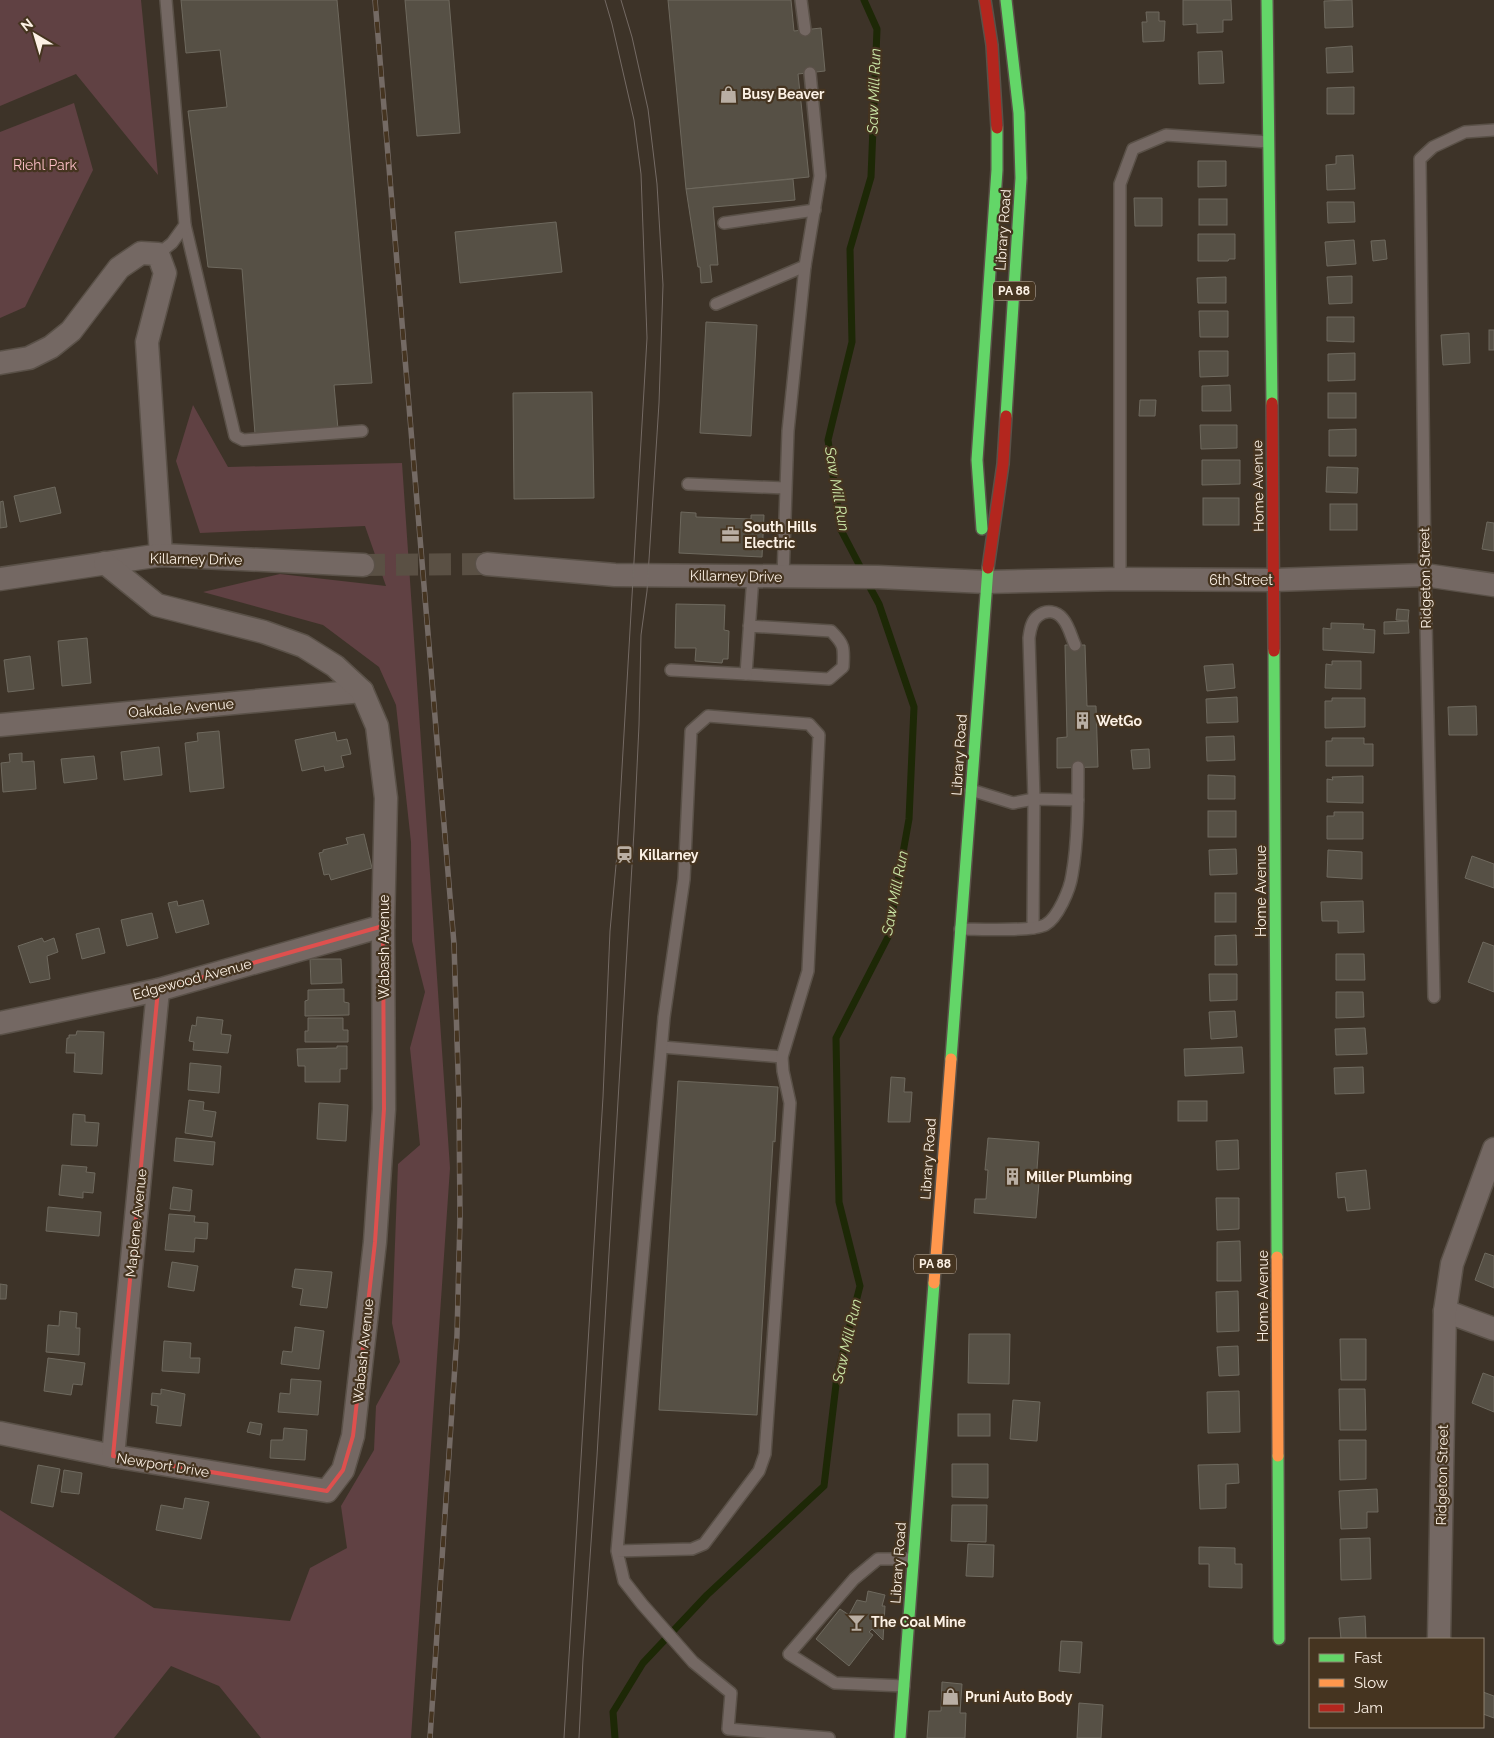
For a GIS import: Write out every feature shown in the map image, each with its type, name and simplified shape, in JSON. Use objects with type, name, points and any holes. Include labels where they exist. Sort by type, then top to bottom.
[{"type":"main road","name":"Library Road","points":[[985,0],[992,45],[997,117],[997,170],[977,460],[986,582]]},
{"type":"main road","name":"Library Road","points":[[900,1738],[986,582],[1002,464],[1021,178],[1019,113],[1006,0]]},
{"type":"main road","name":"Home Avenue","points":[[1267,0],[1274,580],[1280,1639]]},
{"type":"street","points":[[0,363],[29,358],[51,346],[71,331],[119,268],[141,253],[158,254],[165,273],[147,342],[161,555]]},
{"type":"street","name":"Killarney Drive","points":[[0,580],[161,555],[363,565]]},
{"type":"street","name":"Wabash Avenue","points":[[105,563],[157,605],[264,632],[303,646],[335,666],[362,691],[377,726],[386,798],[383,926],[384,1109],[375,1242],[353,1436],[343,1470],[327,1492]]},
{"type":"street","name":"Killarney Drive","points":[[487,564],[615,575],[878,577],[986,582]]},
{"type":"street","name":"6th Street","points":[[986,582],[1120,579],[1274,580],[1424,575],[1494,585]]},
{"type":"street","name":"Oakdale Avenue","points":[[0,725],[362,691]]},
{"type":"street","name":"Edgewood Avenue","points":[[0,1023],[158,990],[383,926]]},
{"type":"street","name":"Maplene Avenue","points":[[113,1456],[158,990]]},
{"type":"street","name":"Ridgeton Street","points":[[1439,1638],[1444,1311],[1452,1264],[1494,1149]]},
{"type":"street","points":[[1444,1311],[1494,1329]]},
{"type":"street","name":"Newport Drive","points":[[0,1433],[113,1456],[327,1492]]},
{"type":"lane","points":[[166,0],[185,225],[234,436],[242,440],[362,431]]},
{"type":"lane","points":[[802,0],[805,30]]},
{"type":"lane","points":[[782,577],[787,438],[805,266],[820,176],[810,73]]},
{"type":"lane","name":"Ridgeton Street","points":[[1434,997],[1424,575],[1420,159],[1433,147],[1465,132],[1494,130]]},
{"type":"lane","points":[[1120,579],[1120,184],[1133,149],[1166,135],[1268,142]]},
{"type":"lane","points":[[724,223],[815,210]]},
{"type":"lane","points":[[158,254],[172,243],[185,225]]},
{"type":"lane","points":[[716,304],[805,266]]},
{"type":"lane","points":[[688,484],[785,488]]},
{"type":"lane","points":[[746,674],[753,576]]},
{"type":"lane","points":[[1034,928],[1034,799],[1029,638],[1031,626],[1037,616],[1048,611],[1055,612],[1062,617],[1067,625],[1075,645]]},
{"type":"lane","points":[[671,670],[829,679],[843,667],[844,648],[831,631],[749,626]]},
{"type":"lane","points":[[617,1551],[692,1549],[704,1544],[759,1471],[765,1454],[790,1103],[782,1071],[782,1056],[808,971],[818,735],[809,724],[708,716],[691,731],[684,879],[664,1017],[617,1551],[624,1581],[642,1604],[694,1662],[731,1693],[725,1734],[829,1738]]},
{"type":"lane","points":[[960,929],[1034,928],[1046,924],[1055,915],[1067,894],[1072,875],[1078,800],[1078,767]]},
{"type":"lane","points":[[971,790],[1013,802],[1034,799],[1078,800]]},
{"type":"lane","points":[[662,1047],[782,1056]]},
{"type":"lane","points":[[904,1686],[835,1683],[789,1654],[854,1579],[878,1559],[913,1559]]},
{"type":"highlighted area","points":[[383,926],[384,1109],[375,1242],[353,1436],[343,1470],[327,1491],[113,1456],[158,990]]},
{"type":"green space","points":[[0,0],[141,0],[158,175],[76,74],[0,106]]},
{"type":"green space","name":"Riehl Park","points":[[74,103],[93,170],[25,307],[0,318],[0,132]]},
{"type":"green space","points":[[193,405],[228,467],[402,463],[450,1168],[411,1738],[261,1738],[219,1686],[171,1666],[114,1738],[0,1738],[0,1510],[154,1608],[290,1621],[310,1568],[347,1548],[341,1506],[374,1450],[376,1406],[400,1362],[392,1323],[398,1164],[420,1145],[410,1048],[425,992],[412,941],[411,842],[396,705],[379,667],[323,625],[203,592],[280,574],[386,586],[365,526],[200,533],[176,461]]},
{"type":"building","points":[[181,0],[337,0],[372,383],[334,385],[338,429],[255,434],[242,269],[208,267],[188,111],[227,107],[220,50],[186,53]]},
{"type":"building","points":[[405,0],[449,0],[460,133],[417,136]]},
{"type":"building","points":[[668,0],[791,0],[794,31],[821,28],[825,71],[798,74],[809,177],[686,189]]},
{"type":"building","points":[[1183,0],[1231,0],[1232,20],[1223,20],[1223,32],[1197,33],[1197,24],[1183,25]]},
{"type":"building","points":[[1352,0],[1353,27],[1325,28],[1324,1]]},
{"type":"building","points":[[1146,12],[1159,12],[1159,21],[1165,21],[1164,41],[1143,42],[1142,22],[1147,22]]},
{"type":"building","points":[[1352,46],[1353,72],[1327,73],[1326,48]]},
{"type":"building","points":[[1222,51],[1224,83],[1199,84],[1198,52]]},
{"type":"building","points":[[1354,87],[1354,114],[1327,114],[1327,88]]},
{"type":"building","points":[[1353,155],[1355,189],[1327,190],[1326,165],[1336,164],[1336,156]]},
{"type":"building","points":[[1198,161],[1226,161],[1226,186],[1198,187]]},
{"type":"building","points":[[793,179],[795,200],[713,207],[718,265],[710,265],[712,282],[701,283],[700,267],[698,267],[686,189]]},
{"type":"building","points":[[1134,198],[1162,198],[1162,226],[1135,226]]},
{"type":"building","points":[[1199,199],[1227,199],[1227,225],[1199,225]]},
{"type":"building","points":[[1327,202],[1354,202],[1355,222],[1328,223]]},
{"type":"building","points":[[556,222],[562,272],[460,283],[455,232]]},
{"type":"building","points":[[1198,234],[1235,234],[1235,259],[1229,259],[1228,261],[1198,261]]},
{"type":"building","points":[[1354,240],[1356,264],[1327,266],[1325,242]]},
{"type":"building","points":[[1385,240],[1387,259],[1373,261],[1371,241]]},
{"type":"building","points":[[1352,276],[1352,303],[1329,304],[1327,277]]},
{"type":"building","points":[[1226,277],[1226,303],[1198,303],[1197,278]]},
{"type":"building","points":[[1199,311],[1228,311],[1228,337],[1200,337]]},
{"type":"building","points":[[1327,317],[1354,317],[1354,342],[1327,341]]},
{"type":"building","points":[[706,322],[757,325],[751,436],[700,433]]},
{"type":"building","points":[[1489,330],[1494,330],[1494,350],[1489,350]]},
{"type":"building","points":[[1469,333],[1470,363],[1443,365],[1441,335]]},
{"type":"building","points":[[1199,351],[1228,351],[1228,376],[1200,377]]},
{"type":"building","points":[[1355,353],[1355,380],[1328,381],[1328,354]]},
{"type":"building","points":[[1230,385],[1231,411],[1202,411],[1202,386]]},
{"type":"building","points":[[592,392],[594,498],[514,499],[513,393]]},
{"type":"building","points":[[1328,393],[1356,393],[1356,418],[1328,418]]},
{"type":"building","points":[[1140,400],[1156,400],[1155,416],[1139,416]]},
{"type":"building","points":[[1200,425],[1237,425],[1237,448],[1201,449]]},
{"type":"building","points":[[1356,429],[1356,456],[1329,456],[1329,430]]},
{"type":"building","points":[[1202,460],[1240,460],[1240,484],[1202,485]]},
{"type":"building","points":[[1327,467],[1358,468],[1357,493],[1326,492]]},
{"type":"building","points":[[55,487],[61,513],[20,522],[14,496]]},
{"type":"building","points":[[1203,498],[1239,498],[1239,525],[1203,525]]},
{"type":"building","points":[[3,501],[7,527],[0,528],[0,502]]},
{"type":"building","points":[[1330,504],[1357,504],[1357,530],[1330,530]]},
{"type":"building","points":[[681,512],[696,513],[696,517],[751,519],[751,515],[764,515],[762,557],[679,553]]},
{"type":"building","points":[[1487,522],[1494,523],[1494,551],[1482,549]]},
{"type":"building","points":[[676,604],[725,605],[724,630],[729,631],[728,659],[723,659],[722,663],[695,661],[696,648],[675,648]]},
{"type":"building","points":[[1397,609],[1409,610],[1408,621],[1396,620]]},
{"type":"building","points":[[1408,621],[1409,633],[1384,634],[1384,622]]},
{"type":"building","points":[[1331,623],[1364,624],[1363,629],[1375,630],[1374,653],[1323,650],[1323,628],[1331,629]]},
{"type":"building","points":[[87,638],[91,683],[62,686],[58,641]]},
{"type":"building","name":"WetGo","points":[[1065,645],[1085,645],[1087,706],[1096,706],[1098,767],[1057,768],[1057,738],[1067,737]]},
{"type":"building","points":[[30,656],[34,689],[8,692],[4,660]]},
{"type":"building","points":[[1332,661],[1361,661],[1361,689],[1325,688],[1326,664],[1332,665]]},
{"type":"building","points":[[1233,664],[1235,688],[1207,691],[1204,666]]},
{"type":"building","points":[[1237,697],[1238,722],[1207,723],[1206,699]]},
{"type":"building","points":[[1332,698],[1365,698],[1365,727],[1325,728],[1325,701],[1332,701]]},
{"type":"building","points":[[1476,706],[1477,735],[1449,735],[1448,707]]},
{"type":"building","points":[[219,731],[224,788],[190,792],[185,743],[198,741],[197,733]]},
{"type":"building","points":[[335,732],[337,741],[347,739],[351,754],[341,756],[344,767],[325,771],[324,766],[302,771],[295,740]]},
{"type":"building","points":[[1234,736],[1235,760],[1207,761],[1206,737]]},
{"type":"building","points":[[1332,738],[1364,738],[1364,744],[1373,744],[1373,766],[1326,766],[1326,741],[1332,741]]},
{"type":"building","points":[[159,747],[162,775],[124,780],[121,752]]},
{"type":"building","points":[[1149,749],[1150,768],[1133,769],[1131,750]]},
{"type":"building","points":[[22,753],[22,762],[34,761],[36,789],[3,792],[1,763],[10,762],[9,754]]},
{"type":"building","points":[[94,756],[97,779],[64,783],[61,759]]},
{"type":"building","points":[[1208,775],[1235,776],[1235,799],[1208,799]]},
{"type":"building","points":[[1363,776],[1363,803],[1327,802],[1327,779],[1333,780],[1332,777]]},
{"type":"building","points":[[1208,811],[1236,811],[1236,837],[1208,837]]},
{"type":"building","points":[[1334,812],[1363,812],[1363,839],[1327,839],[1327,816],[1334,816]]},
{"type":"building","points":[[364,834],[372,868],[331,880],[329,874],[324,875],[319,853],[323,852],[323,850],[348,844],[346,838]]},
{"type":"building","points":[[1236,849],[1237,874],[1210,875],[1209,850]]},
{"type":"building","points":[[1328,850],[1362,852],[1362,879],[1327,877]]},
{"type":"building","points":[[1472,856],[1494,864],[1494,888],[1465,878]]},
{"type":"building","points":[[1215,893],[1236,893],[1236,922],[1215,922]]},
{"type":"building","points":[[203,900],[209,924],[176,933],[168,903],[177,901],[178,906]]},
{"type":"building","points":[[1363,901],[1364,932],[1338,933],[1338,921],[1322,921],[1321,902]]},
{"type":"building","points":[[152,913],[158,938],[127,946],[121,920]]},
{"type":"building","points":[[99,928],[105,953],[82,959],[76,934]]},
{"type":"building","points":[[1236,935],[1237,965],[1215,965],[1215,936]]},
{"type":"building","points":[[42,938],[44,942],[54,938],[58,952],[47,956],[50,979],[30,983],[18,946]]},
{"type":"building","points":[[1483,942],[1494,946],[1494,992],[1468,982]]},
{"type":"building","points":[[1336,954],[1364,954],[1365,980],[1336,980]]},
{"type":"building","points":[[310,959],[341,959],[342,983],[311,984]]},
{"type":"building","points":[[1209,974],[1237,974],[1237,1000],[1210,1001]]},
{"type":"building","points":[[344,989],[344,1002],[349,1003],[349,1015],[305,1016],[305,1001],[308,1000],[308,990]]},
{"type":"building","points":[[1336,992],[1363,992],[1364,1017],[1336,1018]]},
{"type":"building","points":[[1235,1011],[1237,1037],[1211,1039],[1209,1012]]},
{"type":"building","points":[[197,1017],[223,1020],[221,1034],[231,1035],[228,1053],[193,1050],[194,1042],[189,1041],[192,1025],[196,1026]]},
{"type":"building","points":[[308,1018],[343,1018],[343,1030],[348,1030],[348,1042],[305,1042],[305,1031],[308,1031]]},
{"type":"building","points":[[1365,1028],[1367,1054],[1336,1055],[1335,1029]]},
{"type":"building","points":[[77,1031],[104,1032],[102,1074],[74,1072],[75,1053],[66,1053],[67,1038],[69,1038],[69,1035],[76,1035]]},
{"type":"building","points":[[337,1046],[347,1046],[347,1069],[340,1069],[340,1082],[305,1082],[305,1066],[298,1066],[297,1049],[337,1048]]},
{"type":"building","points":[[1242,1047],[1244,1073],[1185,1076],[1184,1049]]},
{"type":"building","points":[[190,1063],[221,1066],[219,1093],[188,1090]]},
{"type":"building","points":[[1363,1067],[1364,1093],[1335,1094],[1334,1068]]},
{"type":"building","points":[[891,1077],[905,1078],[904,1092],[912,1092],[910,1122],[888,1122]]},
{"type":"building","points":[[678,1081],[778,1087],[775,1142],[773,1141],[757,1415],[659,1410]]},
{"type":"building","points":[[189,1100],[204,1102],[203,1110],[216,1112],[212,1137],[185,1133]]},
{"type":"building","points":[[1178,1101],[1207,1101],[1207,1121],[1178,1121]]},
{"type":"building","points":[[319,1103],[348,1105],[346,1141],[317,1139]]},
{"type":"building","points":[[73,1114],[85,1115],[85,1122],[99,1123],[97,1146],[71,1145]]},
{"type":"building","points":[[176,1138],[215,1142],[213,1165],[174,1161]]},
{"type":"building","name":"Miller Plumbing","points":[[988,1138],[1039,1142],[1036,1183],[1039,1183],[1036,1218],[974,1213],[975,1199],[986,1199],[988,1170],[985,1170]]},
{"type":"building","points":[[1238,1140],[1239,1169],[1217,1170],[1216,1141]]},
{"type":"building","points":[[62,1165],[87,1167],[86,1172],[95,1173],[93,1193],[83,1192],[83,1198],[59,1195]]},
{"type":"building","points":[[1366,1170],[1370,1209],[1347,1211],[1345,1197],[1338,1198],[1336,1173]]},
{"type":"building","points":[[173,1187],[192,1190],[190,1211],[170,1209]]},
{"type":"building","points":[[1216,1198],[1239,1198],[1239,1229],[1217,1230]]},
{"type":"building","points":[[48,1207],[101,1212],[99,1236],[46,1231]]},
{"type":"building","points":[[169,1214],[195,1216],[194,1222],[208,1223],[207,1239],[195,1238],[194,1252],[165,1250]]},
{"type":"building","points":[[1240,1241],[1241,1281],[1217,1281],[1217,1242]]},
{"type":"building","points":[[1485,1253],[1494,1256],[1494,1288],[1475,1280]]},
{"type":"building","points":[[172,1262],[198,1266],[194,1291],[168,1287]]},
{"type":"building","points":[[295,1269],[332,1272],[327,1308],[300,1305],[303,1289],[292,1287]]},
{"type":"building","points":[[0,1284],[7,1285],[6,1299],[0,1299]]},
{"type":"building","points":[[1238,1291],[1239,1331],[1217,1332],[1216,1292]]},
{"type":"building","points":[[60,1311],[77,1313],[76,1328],[80,1328],[79,1355],[46,1352],[48,1325],[59,1326]]},
{"type":"building","points":[[295,1327],[324,1331],[319,1369],[281,1364],[283,1351],[292,1352]]},
{"type":"building","points":[[969,1334],[1010,1334],[1009,1384],[968,1383]]},
{"type":"building","points":[[1340,1339],[1366,1339],[1366,1380],[1341,1380]]},
{"type":"building","points":[[164,1341],[191,1343],[190,1358],[200,1358],[199,1373],[162,1371]]},
{"type":"building","points":[[1238,1346],[1239,1375],[1219,1376],[1217,1347]]},
{"type":"building","points":[[48,1358],[85,1363],[82,1385],[73,1384],[71,1395],[44,1391]]},
{"type":"building","points":[[1483,1373],[1494,1377],[1494,1412],[1472,1403]]},
{"type":"building","points":[[291,1379],[321,1381],[318,1415],[278,1412],[280,1393],[290,1394]]},
{"type":"building","points":[[161,1389],[185,1394],[181,1426],[156,1423],[158,1406],[151,1405],[152,1393],[161,1394]]},
{"type":"building","points":[[1339,1389],[1365,1389],[1366,1430],[1340,1430]]},
{"type":"building","points":[[1239,1391],[1240,1432],[1208,1433],[1207,1392]]},
{"type":"building","points":[[1013,1400],[1040,1402],[1037,1441],[1010,1439]]},
{"type":"building","points":[[958,1414],[990,1414],[990,1436],[958,1436]]},
{"type":"building","points":[[250,1422],[262,1424],[260,1435],[247,1432]]},
{"type":"building","points":[[284,1428],[307,1430],[305,1460],[270,1458],[271,1440],[283,1440]]},
{"type":"building","points":[[1339,1440],[1366,1440],[1366,1479],[1340,1480]]},
{"type":"building","points":[[952,1464],[988,1464],[988,1498],[952,1497]]},
{"type":"building","points":[[1238,1464],[1239,1483],[1226,1484],[1226,1508],[1200,1509],[1198,1465]]},
{"type":"building","points":[[38,1465],[60,1469],[53,1507],[31,1503]]},
{"type":"building","points":[[64,1470],[82,1473],[79,1494],[61,1492]]},
{"type":"building","points":[[1377,1489],[1378,1512],[1367,1512],[1367,1528],[1341,1529],[1339,1491]]},
{"type":"building","points":[[185,1498],[209,1502],[201,1539],[156,1530],[161,1505],[183,1509]]},
{"type":"building","points":[[952,1505],[987,1505],[986,1542],[951,1541]]},
{"type":"building","points":[[1370,1538],[1371,1579],[1341,1580],[1340,1539]]},
{"type":"building","points":[[968,1544],[994,1545],[993,1577],[966,1576]]},
{"type":"building","points":[[1199,1547],[1235,1548],[1235,1564],[1242,1564],[1242,1588],[1209,1587],[1209,1564],[1199,1564]]},
{"type":"building","name":"The Coal Mine","points":[[868,1591],[885,1595],[882,1606],[885,1606],[883,1640],[872,1629],[869,1632],[873,1635],[849,1666],[816,1639],[840,1609],[849,1615],[857,1600],[866,1602]]},
{"type":"building","points":[[1365,1616],[1366,1638],[1341,1638],[1339,1618]]},
{"type":"building","points":[[1061,1641],[1082,1642],[1080,1673],[1059,1671]]},
{"type":"building","name":"Pruni Auto Body","points":[[942,1682],[962,1684],[960,1713],[966,1713],[965,1738],[927,1738],[929,1711],[941,1711]]},
{"type":"building","points":[[1484,1692],[1494,1696],[1494,1718],[1484,1714]]},
{"type":"building","points":[[1079,1703],[1103,1705],[1101,1738],[1077,1738]]},
{"type":"waterway","name":"Saw Mill Run","points":[[863,572],[841,530],[828,440],[852,342],[850,249],[871,177],[877,29],[864,0]]},
{"type":"waterway","name":"Saw Mill Run","points":[[615,1738],[613,1712],[643,1663],[707,1595],[824,1486],[837,1376],[860,1286],[839,1202],[836,1038],[888,937],[909,819],[914,707],[879,604],[867,582]]},
{"type":"tunnel","points":[[363,565],[487,564]]},
{"type":"tram line","points":[[564,1738],[603,1097],[610,931],[617,854],[647,338],[641,174],[634,120],[605,0]]},
{"type":"tram line","points":[[579,1738],[634,831],[641,635],[647,591],[659,403],[663,285],[657,184],[648,109],[632,37],[621,0]]},
{"type":"railway","points":[[375,0],[454,944],[459,1103],[460,1219],[457,1335],[430,1738]]},
{"type":"traffic: fast","points":[[1006,0],[1019,113],[1021,178],[1006,416]]},
{"type":"traffic: fast","points":[[1267,0],[1272,403]]},
{"type":"traffic: fast","points":[[982,529],[977,460],[997,170],[997,128]]},
{"type":"traffic: fast","points":[[951,1059],[988,568]]},
{"type":"traffic: fast","points":[[1274,651],[1277,1257]]},
{"type":"traffic: fast","points":[[900,1738],[934,1283]]},
{"type":"traffic: fast","points":[[1278,1456],[1279,1639]]},
{"type":"traffic: slow","points":[[934,1283],[951,1059]]},
{"type":"traffic: slow","points":[[1277,1257],[1278,1456]]},
{"type":"traffic: jam","points":[[985,0],[992,45],[997,128]]},
{"type":"traffic: jam","points":[[1272,403],[1274,651]]},
{"type":"traffic: jam","points":[[988,568],[1003,464],[1006,416]]},
{"type":"place","name":"Busy Beaver","points":[[728,94]]},
{"type":"place","name":"South Hills Electric","points":[[730,535]]},
{"type":"place","name":"WetGo","points":[[1082,721]]},
{"type":"place","name":"Killarney","points":[[625,855]]},
{"type":"place","name":"Miller Plumbing","points":[[1012,1177]]},
{"type":"place","name":"The Coal Mine","points":[[857,1622]]},
{"type":"place","name":"Pruni Auto Body","points":[[951,1697]]}]
